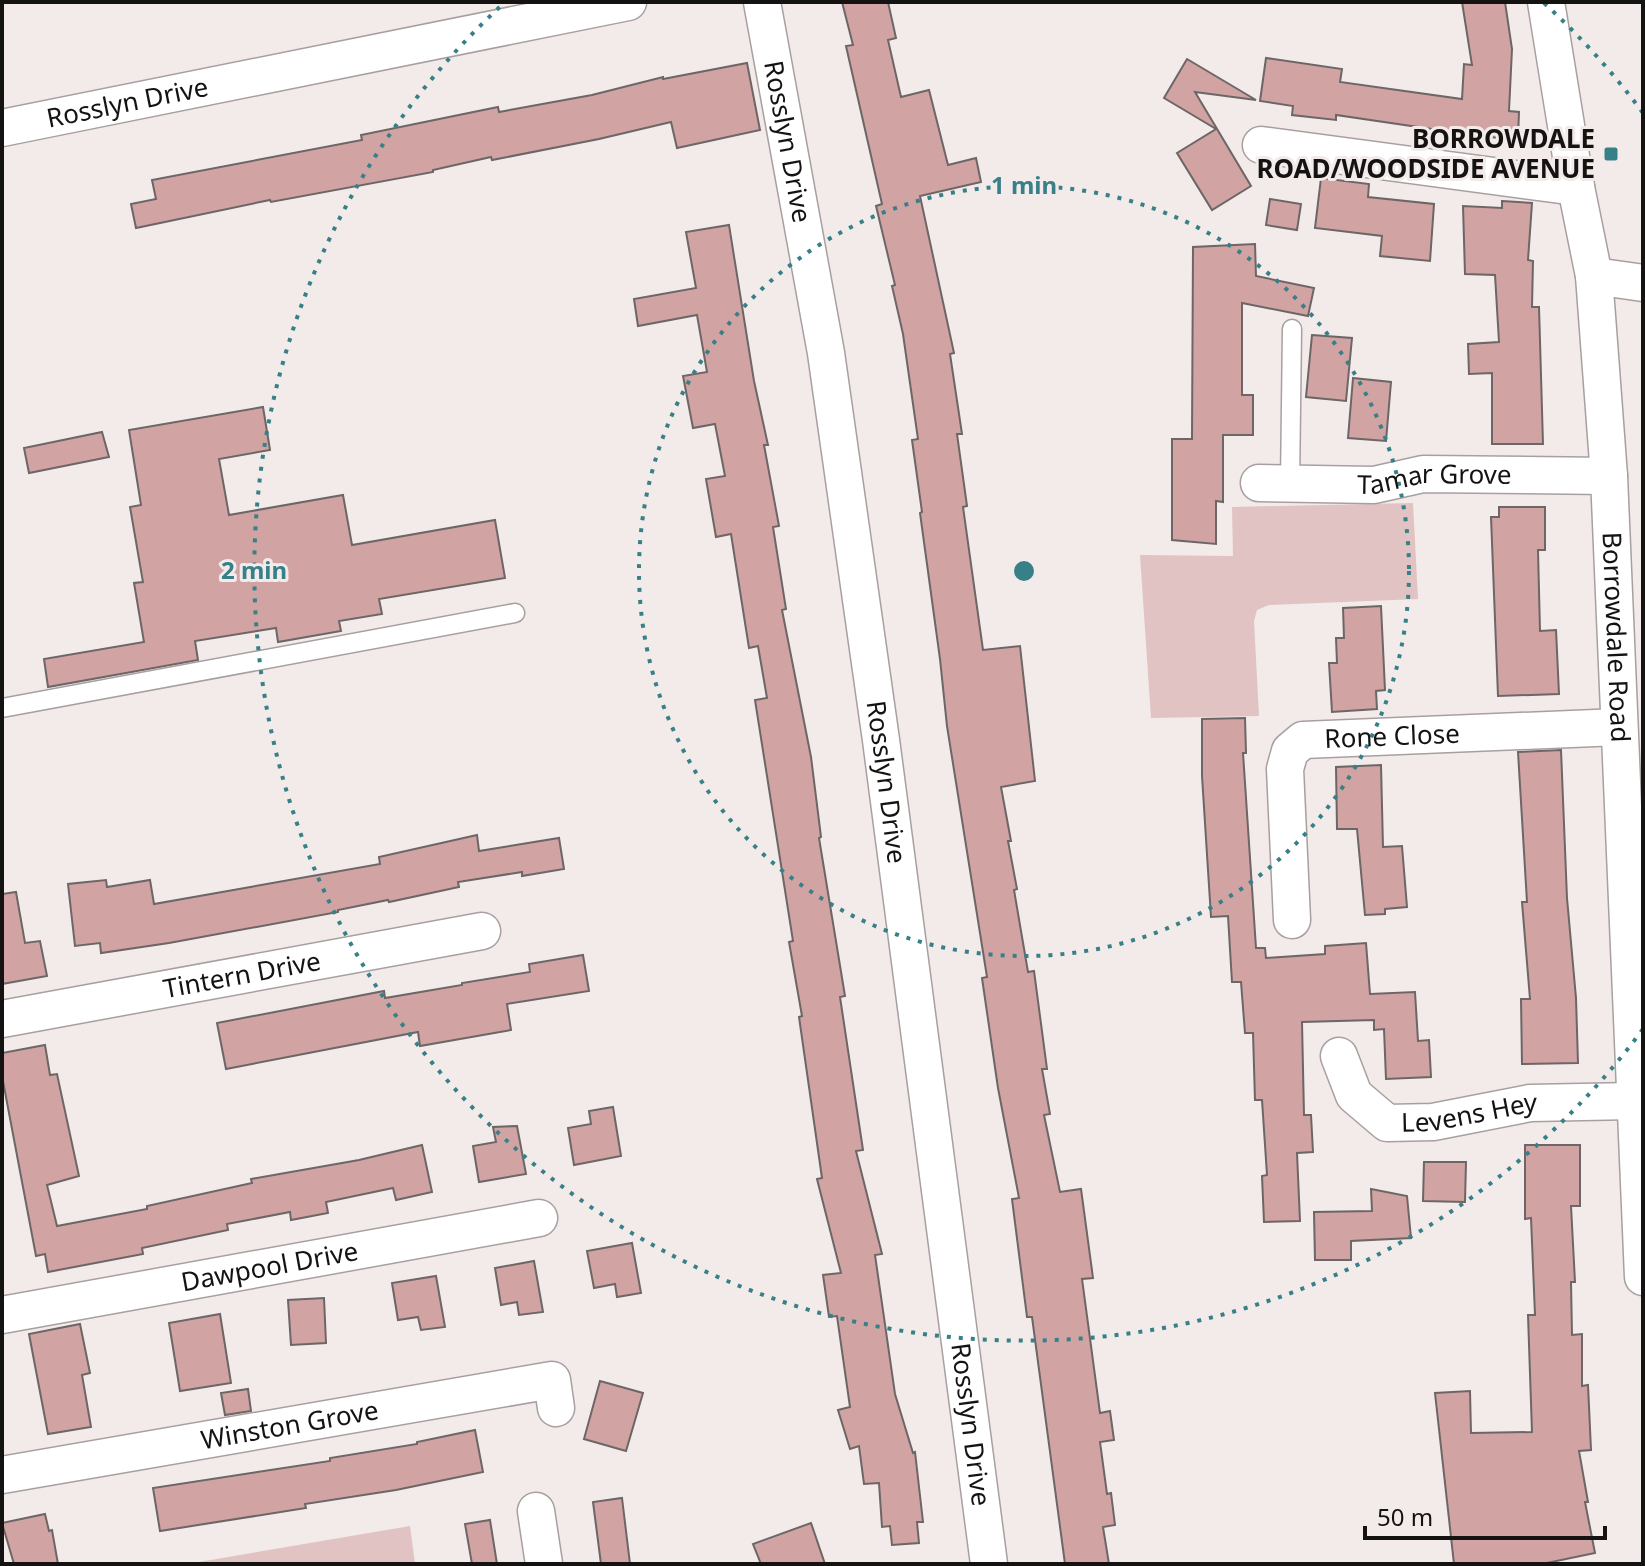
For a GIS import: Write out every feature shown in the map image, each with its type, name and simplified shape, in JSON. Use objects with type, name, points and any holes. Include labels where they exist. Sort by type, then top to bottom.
[{"type":"street","name":"Rosslyn Drive","points":[[2,128],[628,2]]},
{"type":"street","name":"Rosslyn Drive","points":[[762,2],[826,353],[881,740],[989,1564]]},
{"type":"street","name":"Borrowdale Road","points":[[1546,2],[1594,276],[1609,476],[1630,645],[1619,727],[1643,1277]]},
{"type":"street","points":[[1261,145],[1576,187]]},
{"type":"street","points":[[1594,276],[1643,283]]},
{"type":"street","name":"Tamar Grove","points":[[1274,484],[1374,485],[1423,474],[1609,476]]},
{"type":"street","name":"Rone Close","points":[[1292,920],[1285,769],[1290,751],[1303,740],[1619,727]]},
{"type":"street","name":"Tintern Drive","points":[[2,1019],[482,931]]},
{"type":"street","name":"Levens Hey","points":[[1339,1056],[1354,1095],[1387,1123],[1433,1122],[1530,1103],[1634,1101]]},
{"type":"street","name":"Dawpool Drive","points":[[2,1315],[539,1218]]},
{"type":"street","name":"Winston Grove","points":[[2,1475],[552,1380],[556,1408]]},
{"type":"street","points":[[536,1511],[544,1564]]},
{"type":"lane","points":[[1274,484],[1292,329]]},
{"type":"lane","points":[[2,708],[515,613]]},
{"type":"shaded area","points":[[1413,503],[1418,599],[1269,605],[1257,610],[1254,621],[1259,716],[1151,718],[1140,555],[1233,556],[1232,507]]},
{"type":"shaded area","points":[[410,1526],[415,1564],[187,1564]]},
{"type":"building","points":[[842,2],[888,2],[896,38],[888,40],[901,97],[929,90],[948,165],[976,158],[981,182],[920,196],[954,353],[950,354],[962,434],[957,434],[967,506],[963,507],[983,650],[1020,646],[1035,781],[1001,787],[1011,841],[1008,841],[1017,889],[1014,890],[1028,972],[1034,971],[1047,1069],[1042,1069],[1050,1114],[1044,1115],[1060,1192],[1081,1189],[1093,1278],[1082,1279],[1100,1413],[1110,1411],[1114,1440],[1100,1442],[1115,1525],[1103,1527],[1109,1564],[1065,1564],[1032,1317],[1027,1317],[1012,1199],[1019,1198],[998,1088],[982,978],[987,977],[947,726],[912,440],[918,439],[903,334],[892,286],[895,285],[876,206],[882,204],[846,46],[853,45]]},
{"type":"building","points":[[1462,2],[1505,2],[1512,49],[1509,111],[1519,112],[1518,139],[1336,115],[1336,120],[1292,115],[1293,106],[1260,101],[1266,58],[1342,69],[1340,82],[1462,99],[1464,64],[1472,65]]},
{"type":"building","points":[[1187,59],[1256,100],[1195,92],[1251,186],[1212,210],[1177,153],[1216,129],[1164,98]]},
{"type":"building","points":[[747,63],[760,130],[677,148],[671,122],[492,160],[491,157],[433,172],[270,200],[136,228],[131,204],[156,199],[152,180],[362,140],[361,135],[498,107],[499,112],[592,95],[663,77]]},
{"type":"building","points":[[1321,178],[1369,184],[1368,197],[1434,204],[1430,261],[1380,256],[1382,236],[1315,228]]},
{"type":"building","points":[[1270,199],[1301,204],[1297,230],[1266,225]]},
{"type":"building","points":[[1502,201],[1532,203],[1528,260],[1533,261],[1532,307],[1539,307],[1543,444],[1492,444],[1492,373],[1469,374],[1468,344],[1499,342],[1495,275],[1465,274],[1463,206],[1502,208]]},
{"type":"building","points":[[729,225],[754,381],[768,445],[764,445],[779,526],[773,527],[786,609],[782,610],[811,757],[819,838],[845,996],[840,997],[863,1150],[856,1151],[882,1254],[875,1255],[895,1394],[915,1452],[923,1522],[917,1522],[919,1543],[892,1545],[890,1526],[882,1527],[879,1483],[864,1484],[859,1446],[850,1449],[838,1410],[850,1407],[837,1316],[829,1317],[823,1275],[841,1273],[817,1179],[822,1178],[799,1017],[802,1016],[789,942],[793,941],[755,700],[767,698],[758,646],[749,648],[731,534],[716,537],[706,479],[725,476],[715,424],[693,428],[683,376],[707,372],[697,315],[638,326],[634,299],[696,288],[686,232]]},
{"type":"building","points":[[1255,244],[1256,276],[1314,288],[1308,316],[1242,303],[1242,395],[1253,395],[1253,435],[1223,435],[1223,502],[1216,501],[1216,544],[1172,540],[1172,439],[1192,439],[1193,247]]},
{"type":"building","points":[[1312,335],[1352,338],[1346,401],[1306,397]]},
{"type":"building","points":[[1353,378],[1391,382],[1386,441],[1348,438]]},
{"type":"building","points":[[263,407],[270,450],[219,459],[229,515],[343,495],[352,545],[495,520],[505,578],[379,599],[382,614],[339,621],[341,631],[278,642],[276,628],[195,641],[198,660],[48,687],[44,659],[144,642],[134,583],[143,582],[130,507],[141,505],[129,430]]},
{"type":"building","points":[[102,432],[109,457],[29,473],[24,448]]},
{"type":"building","points":[[1499,507],[1545,507],[1545,550],[1538,550],[1540,631],[1556,630],[1559,694],[1498,696],[1491,517],[1499,517]]},
{"type":"building","points":[[1381,606],[1385,690],[1376,691],[1377,709],[1332,712],[1329,663],[1337,663],[1336,638],[1344,638],[1343,608]]},
{"type":"building","points":[[1245,718],[1246,753],[1243,753],[1256,948],[1265,948],[1266,958],[1325,954],[1325,946],[1366,943],[1370,994],[1415,992],[1418,1041],[1429,1040],[1431,1077],[1386,1079],[1384,1029],[1374,1030],[1374,1020],[1302,1022],[1304,1115],[1311,1115],[1313,1152],[1297,1153],[1300,1221],[1264,1222],[1262,1176],[1267,1175],[1262,1100],[1255,1100],[1253,1033],[1245,1033],[1241,982],[1232,982],[1228,916],[1211,917],[1202,776],[1202,719]]},
{"type":"building","points":[[1561,750],[1578,1063],[1522,1064],[1521,999],[1530,999],[1522,902],[1527,902],[1518,752]]},
{"type":"building","points":[[1381,765],[1383,847],[1402,846],[1407,907],[1385,909],[1385,914],[1365,915],[1357,829],[1337,829],[1336,767]]},
{"type":"building","points":[[477,835],[479,851],[559,838],[564,869],[458,882],[459,887],[389,902],[169,943],[101,953],[100,943],[75,946],[68,884],[106,880],[107,887],[150,880],[154,904],[380,864],[379,857]]},
{"type":"building","points":[[16,892],[25,943],[40,941],[47,976],[2,984],[2,894]]},
{"type":"building","points":[[583,955],[589,991],[507,1004],[511,1030],[420,1046],[418,1032],[226,1069],[217,1023],[384,991],[385,998],[462,985],[530,972],[529,964]]},
{"type":"building","points":[[45,1045],[50,1075],[57,1074],[79,1176],[47,1185],[57,1226],[147,1209],[147,1206],[252,1183],[251,1179],[359,1160],[422,1145],[432,1192],[396,1200],[393,1188],[326,1202],[328,1213],[291,1220],[290,1212],[227,1224],[228,1230],[142,1248],[143,1254],[48,1272],[45,1254],[36,1256],[2,1076],[2,1053]]},
{"type":"building","points":[[613,1107],[621,1156],[574,1165],[568,1128],[591,1124],[589,1111]]},
{"type":"building","points":[[517,1126],[526,1174],[479,1182],[473,1146],[496,1142],[493,1127]]},
{"type":"building","points":[[1525,1145],[1580,1145],[1580,1206],[1571,1206],[1575,1282],[1571,1282],[1572,1335],[1582,1334],[1582,1386],[1588,1385],[1591,1450],[1579,1451],[1595,1553],[1542,1564],[1454,1564],[1435,1393],[1470,1391],[1471,1433],[1532,1432],[1528,1315],[1535,1315],[1531,1218],[1525,1219]]},
{"type":"building","points":[[1424,1162],[1466,1162],[1465,1202],[1423,1201]]},
{"type":"building","points":[[1371,1189],[1407,1196],[1411,1238],[1351,1241],[1351,1260],[1315,1260],[1314,1212],[1372,1211]]},
{"type":"building","points":[[632,1243],[641,1293],[617,1297],[615,1284],[594,1288],[587,1251]]},
{"type":"building","points":[[534,1261],[543,1312],[519,1315],[517,1302],[501,1305],[495,1268]]},
{"type":"building","points":[[436,1276],[445,1327],[421,1330],[418,1317],[398,1320],[392,1283]]},
{"type":"building","points":[[324,1298],[326,1343],[291,1345],[288,1300]]},
{"type":"building","points":[[220,1314],[231,1383],[180,1391],[169,1323]]},
{"type":"building","points":[[80,1324],[90,1373],[82,1375],[91,1427],[48,1434],[29,1334]]},
{"type":"building","points":[[600,1381],[643,1393],[626,1451],[584,1439]]},
{"type":"building","points":[[248,1389],[251,1411],[225,1415],[221,1393]]},
{"type":"building","points":[[475,1430],[483,1472],[305,1504],[306,1508],[160,1531],[153,1488],[330,1461],[330,1458],[417,1444]]},
{"type":"building","points":[[622,1498],[630,1564],[601,1564],[593,1502]]},
{"type":"building","points":[[45,1514],[49,1531],[52,1530],[58,1564],[14,1564],[2,1523]]},
{"type":"building","points":[[490,1520],[497,1564],[472,1564],[465,1524]]},
{"type":"building","points":[[811,1523],[825,1564],[761,1564],[753,1544]]},
{"type":"place","name":"BORROWDALE ROAD/WOODSIDE AVENUE","points":[[1611,154]]}]
